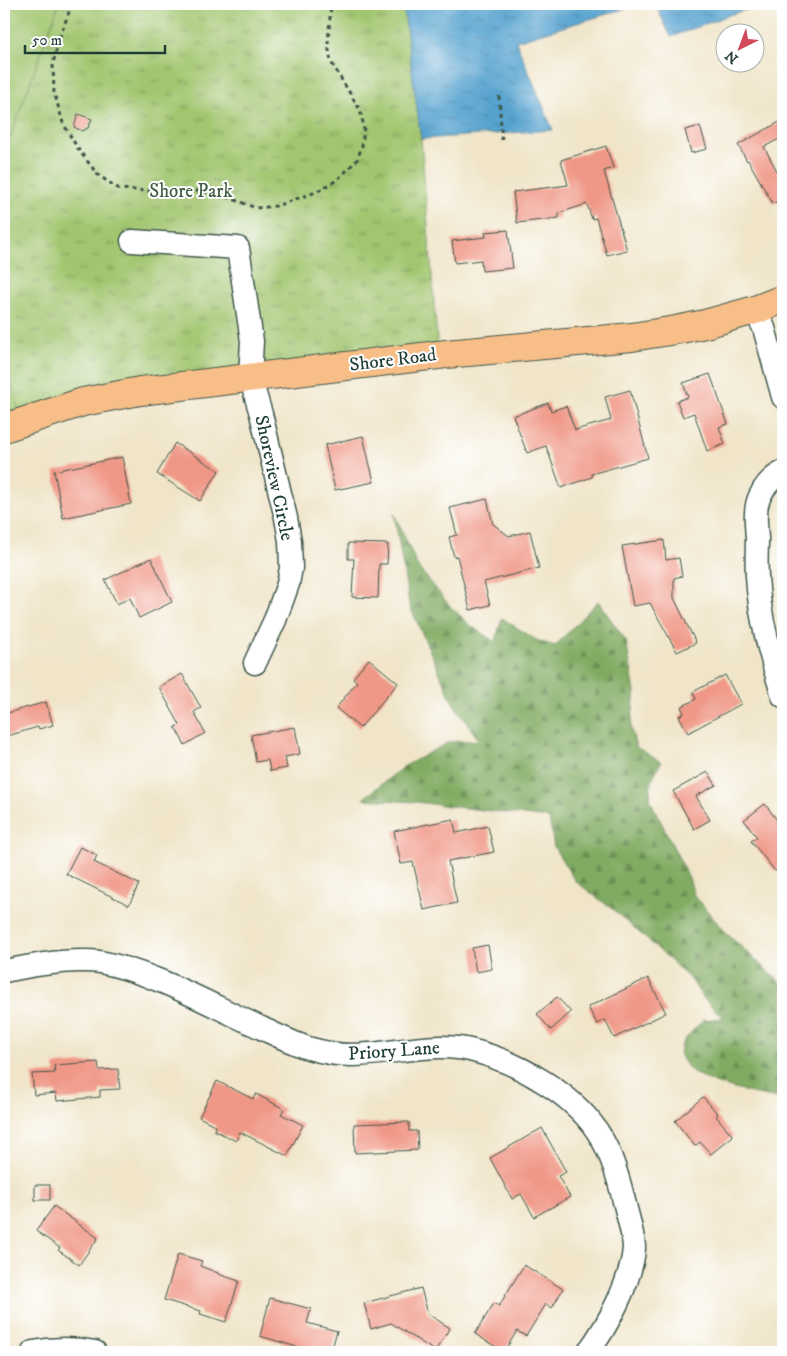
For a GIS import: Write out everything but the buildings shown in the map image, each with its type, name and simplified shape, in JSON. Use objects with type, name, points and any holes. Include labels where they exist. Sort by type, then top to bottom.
[{"type":"main road","name":"Shore Road","points":[[4,428],[68,406],[140,391],[456,353],[632,337],[676,330],[755,310],[783,299]]},
{"type":"street","name":"Shoreview Circle","points":[[132,241],[238,248],[252,341],[250,377],[261,414],[290,541],[291,568],[288,584],[275,620],[255,663]]},
{"type":"street","points":[[755,310],[764,328],[783,397]]},
{"type":"street","points":[[783,472],[769,482],[759,496],[756,510],[757,577],[764,628],[783,696]]},
{"type":"street","name":"Priory Lane","points":[[4,971],[41,964],[99,961],[156,979],[268,1032],[321,1051],[352,1055],[441,1046],[469,1050],[500,1059],[529,1072],[572,1102],[602,1138],[621,1186],[629,1219],[634,1247],[630,1268],[615,1306],[588,1352]]},
{"type":"street","points":[[33,1352],[78,1349],[95,1352]]},
{"type":"path","points":[[72,4],[59,39],[53,64],[54,92],[63,123],[78,149],[98,175],[119,189],[200,191],[230,198],[256,208],[276,206],[316,192],[337,180],[357,160],[362,146],[364,128],[360,110],[331,62],[328,44],[331,4]]},
{"type":"path","points":[[500,96],[502,143]]},
{"type":"green space","points":[[4,4],[59,4],[10,138],[4,164]]},
{"type":"green space","name":"Shore Park","points":[[59,4],[403,4],[421,139],[438,351],[21,418],[4,359],[4,164],[10,138]]},
{"type":"green space","points":[[4,359],[21,418],[4,424]]},
{"type":"green space","points":[[394,513],[418,567],[450,606],[471,626],[495,642],[502,618],[536,640],[555,646],[598,601],[626,641],[635,692],[631,728],[636,747],[661,762],[651,781],[650,800],[689,878],[694,895],[725,932],[783,985],[783,1099],[720,1085],[690,1070],[682,1059],[681,1047],[685,1040],[703,1020],[724,1018],[704,999],[692,981],[665,955],[611,908],[575,881],[554,847],[549,818],[416,802],[363,799],[403,767],[449,742],[479,740],[453,703],[409,604]]},
{"type":"water","points":[[403,4],[641,4],[516,41],[553,130],[421,139]]},
{"type":"water","points":[[655,4],[766,4],[729,15],[671,37]]}]
